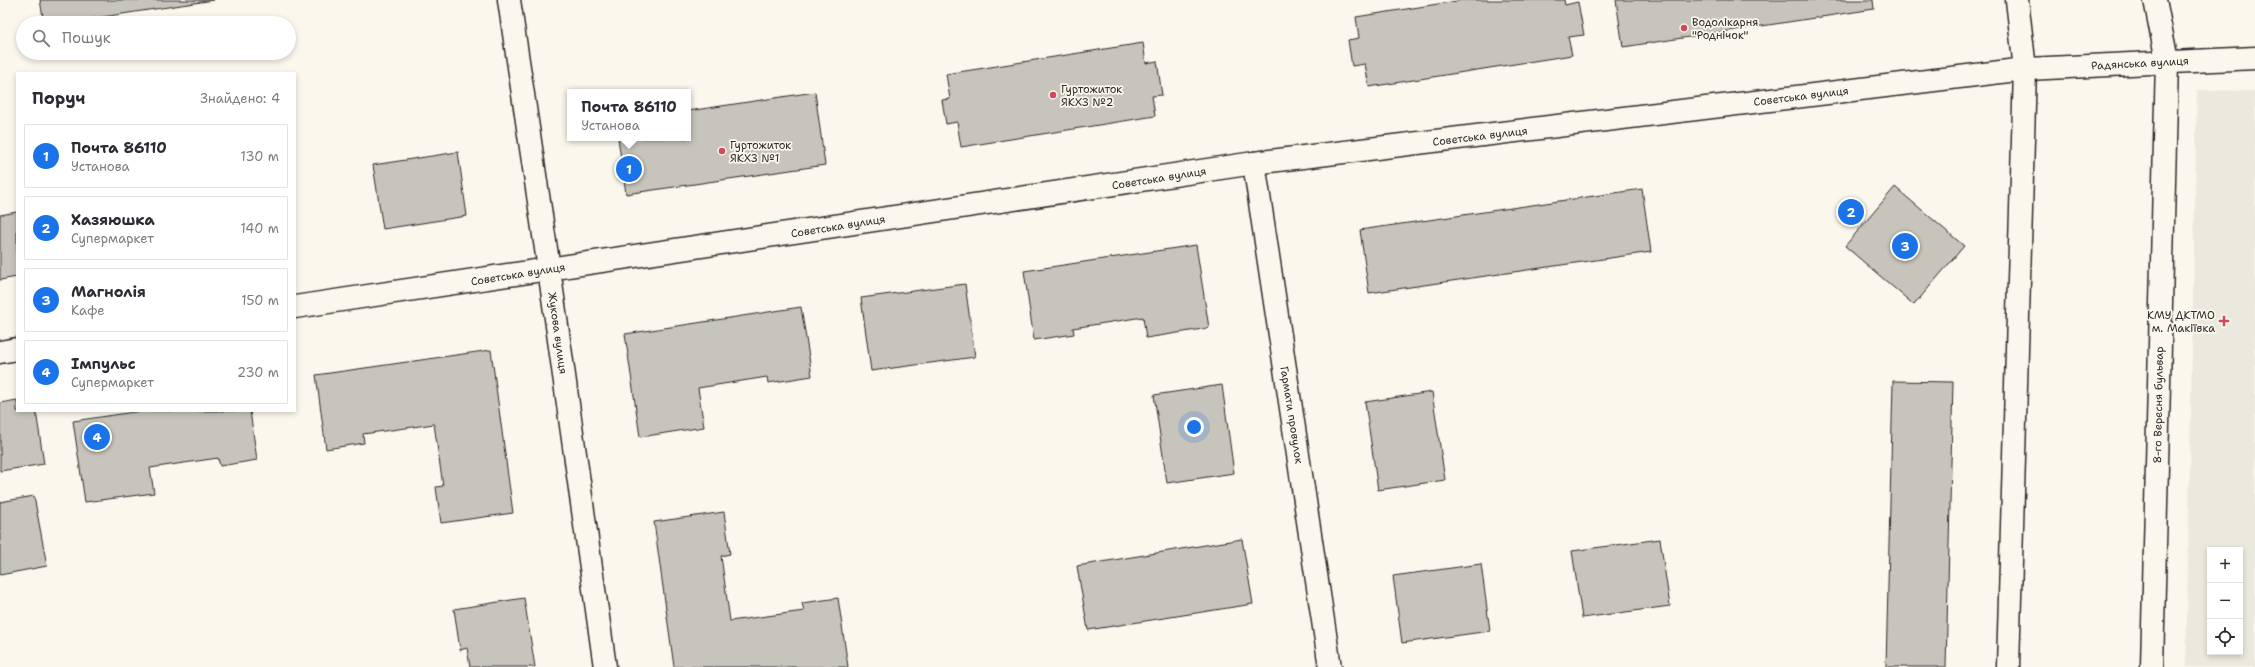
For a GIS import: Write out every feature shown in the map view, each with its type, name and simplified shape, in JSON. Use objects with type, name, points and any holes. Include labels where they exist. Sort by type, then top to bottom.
[{"type":"street","name":"Жукова вулиця","points":[[508,0],[549,269],[605,667]]},
{"type":"street","points":[[2008,667],[2025,69],[2017,0]]},
{"type":"street","name":"8-го Вересня бульвар","points":[[2152,667],[2167,61],[2156,0]]},
{"type":"street","name":"Радянська вулиця","points":[[2025,69],[2167,61],[2255,58]]},
{"type":"street","name":"Советська вулиця","points":[[296,307],[1254,163],[2025,69]]},
{"type":"street","name":"Гармати провулок","points":[[1254,163],[1330,667]]},
{"type":"street","points":[[0,352],[16,349]]},
{"type":"shaded area","name":"КМУ ДКТМО м. Макіївка","points":[[2197,90],[2255,91],[2255,667],[2186,667]]},
{"type":"building","points":[[40,0],[214,0],[109,16],[43,16]]},
{"type":"building","points":[[1463,0],[1564,0],[1565,5],[1578,2],[1584,35],[1568,37],[1572,55],[1369,87],[1365,64],[1352,66],[1348,40],[1359,38],[1356,17]]},
{"type":"building","name":"Водолікарня \"Роднічок\"","points":[[1616,0],[1873,0],[1874,9],[1623,47]]},
{"type":"building","name":"Гуртожиток ЯКХЗ №2","points":[[1143,43],[1146,63],[1157,61],[1162,95],[1152,96],[1155,116],[961,147],[957,122],[946,124],[942,100],[950,99],[946,74]]},
{"type":"building","name":"Гуртожиток ЯКХЗ №1","points":[[815,92],[825,165],[626,194],[618,141],[691,141],[691,111]]},
{"type":"building","points":[[458,152],[467,216],[383,229],[373,165]]},
{"type":"building","points":[[1895,187],[1964,246],[1914,305],[1845,246]]},
{"type":"building","points":[[1642,189],[1651,252],[1369,293],[1360,230]]},
{"type":"building","points":[[16,212],[16,277],[0,280],[0,215]]},
{"type":"building","points":[[1196,245],[1209,328],[1146,338],[1143,317],[1073,328],[1074,334],[1034,340],[1024,271]]},
{"type":"building","points":[[965,284],[975,357],[871,371],[861,298]]},
{"type":"building","points":[[801,307],[812,376],[768,383],[767,377],[698,388],[704,427],[640,437],[625,334]]},
{"type":"building","points":[[491,350],[513,513],[441,523],[436,487],[443,486],[434,424],[363,434],[364,443],[326,449],[316,375]]},
{"type":"building","points":[[1893,381],[1953,382],[1946,667],[1886,667]]},
{"type":"building","points":[[1222,385],[1234,473],[1167,483],[1154,395]]},
{"type":"building","points":[[1432,392],[1445,480],[1378,490],[1365,402]]},
{"type":"building","points":[[16,400],[16,412],[36,412],[44,464],[0,471],[0,403]]},
{"type":"building","points":[[134,412],[250,412],[257,460],[220,466],[218,458],[150,468],[154,493],[85,502],[73,421]]},
{"type":"building","points":[[34,496],[47,566],[0,575],[0,502]]},
{"type":"building","points":[[724,512],[730,554],[721,556],[730,621],[804,611],[802,603],[838,598],[848,667],[674,667],[654,522]]},
{"type":"building","points":[[1242,539],[1253,604],[1088,630],[1077,566]]},
{"type":"building","points":[[1660,539],[1670,606],[1582,618],[1572,551]]},
{"type":"building","points":[[1481,564],[1490,631],[1402,643],[1393,576]]},
{"type":"building","points":[[524,598],[535,667],[470,667],[467,648],[460,650],[454,609]]},
{"type":"place","name":"Водолікарня \"Роднічок\"","points":[[1684,28]]},
{"type":"place","name":"Гуртожиток ЯКХЗ №2","points":[[1053,95]]},
{"type":"place","name":"Гуртожиток ЯКХЗ №1","points":[[722,151]]},
{"type":"place","name":"Почта 86110","points":[[629,169]]},
{"type":"place","name":"Хазяюшка","points":[[1851,212]]},
{"type":"place","name":"Магнолія","points":[[1905,246]]},
{"type":"place","name":"КМУ ДКТМО м. Макіївка","points":[[2224,321]]},
{"type":"place","name":"Імпульс","points":[[97,437]]}]
